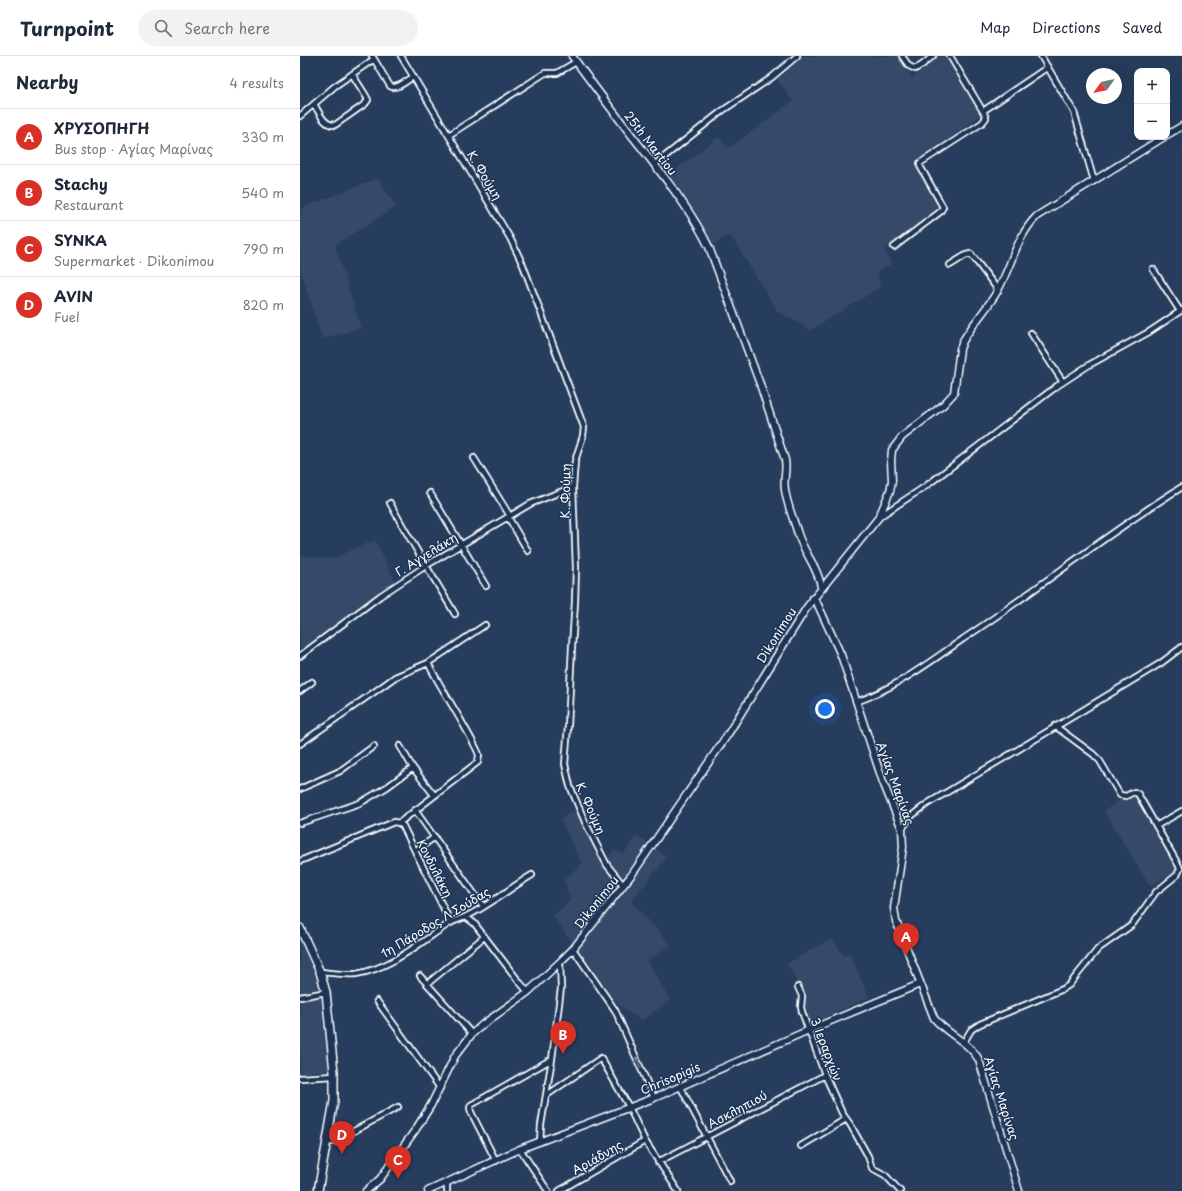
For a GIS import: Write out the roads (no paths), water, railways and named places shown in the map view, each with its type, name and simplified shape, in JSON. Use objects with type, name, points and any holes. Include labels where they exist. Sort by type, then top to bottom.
[{"type":"main road","name":"25th Martiou","points":[[572,56],[611,110],[684,205],[704,235],[758,377],[786,465],[785,490],[799,537],[805,552],[820,578],[821,587]]},
{"type":"main road","points":[[1170,133],[1182,126]]},
{"type":"main road","name":"Dikonimou","points":[[366,1191],[380,1179],[416,1129],[431,1105],[455,1056],[472,1034],[528,992],[560,962],[573,949],[624,885],[728,734],[813,598],[879,517],[891,486],[892,450],[902,437],[943,405],[954,394],[960,349],[963,341],[998,290],[1022,234],[1028,225],[1037,216],[1159,140]]},
{"type":"main road","name":"Αγίας Μαρίνας","points":[[813,598],[818,605],[842,654],[856,702],[883,782],[902,829],[902,847],[894,901],[895,914],[931,1013],[937,1022],[964,1042],[976,1054],[982,1067],[1019,1191]]},
{"type":"main road","points":[[300,928],[320,972],[326,992],[334,1076],[334,1101],[318,1191]]},
{"type":"main road","name":"Chrisopigis","points":[[428,1191],[520,1149],[654,1098],[809,1030],[920,984]]},
{"type":"street","name":"Κ. Φούμη","points":[[401,56],[510,238],[523,265],[584,427],[583,436],[575,461],[573,487],[576,567],[575,602],[565,764],[570,786],[585,822],[607,865],[624,885]]},
{"type":"street","points":[[654,165],[722,111],[771,78],[797,56]]},
{"type":"street","points":[[902,56],[909,66],[915,69],[933,56]]},
{"type":"street","points":[[894,247],[940,212],[943,207],[920,166],[920,162],[984,121],[986,116],[950,56]]},
{"type":"street","points":[[1041,56],[1074,112],[1094,181]]},
{"type":"street","points":[[300,116],[373,58],[392,87],[396,87],[413,77]]},
{"type":"street","points":[[449,135],[545,73],[556,74],[576,62]]},
{"type":"street","points":[[983,111],[1048,67]]},
{"type":"street","points":[[314,104],[326,123],[332,126],[365,104],[368,100],[352,74]]},
{"type":"street","points":[[950,265],[966,255],[971,254],[998,290]]},
{"type":"street","points":[[879,517],[926,486],[1063,382],[1089,365],[1149,332],[1181,311],[1153,269]]},
{"type":"street","points":[[1031,333],[1063,382]]},
{"type":"street","points":[[474,458],[528,551]]},
{"type":"street","name":"Γ. Αγγελάκη","points":[[300,656],[380,596],[426,565],[530,504],[573,487]]},
{"type":"street","points":[[856,702],[874,695],[934,659],[1005,611],[1144,510],[1182,488]]},
{"type":"street","points":[[430,494],[486,586]]},
{"type":"street","points":[[390,503],[406,534],[455,614]]},
{"type":"street","points":[[300,744],[395,677],[428,663],[484,625]]},
{"type":"street","points":[[902,829],[910,817],[923,807],[1161,663],[1182,647]]},
{"type":"street","points":[[300,861],[394,822],[399,823],[475,765],[479,759],[478,752],[466,727],[435,678],[428,663]]},
{"type":"street","points":[[300,691],[312,682]]},
{"type":"street","points":[[964,1042],[971,1030],[976,1026],[1064,990],[1098,949],[1132,925],[1156,892],[1177,875],[1180,869],[1138,794],[1134,792],[1126,796],[1120,795],[1100,761],[1093,754],[1055,726]]},
{"type":"street","points":[[300,789],[340,771],[374,746]]},
{"type":"street","points":[[400,746],[413,768],[434,795]]},
{"type":"street","points":[[300,823],[360,803],[387,787],[413,768]]},
{"type":"street","points":[[415,810],[483,906]]},
{"type":"street","points":[[1156,826],[1182,811]]},
{"type":"street","name":"Κονδυλάκη","points":[[399,823],[403,826],[451,923]]},
{"type":"street","points":[[415,851],[435,837]]},
{"type":"street","name":"1η Πάροδος Λ.Σούδας","points":[[320,972],[352,974],[385,965],[451,923],[483,906],[532,875]]},
{"type":"street","points":[[466,916],[474,923],[528,992]]},
{"type":"street","points":[[427,984],[484,937]]},
{"type":"street","points":[[573,949],[615,1010],[654,1098]]},
{"type":"street","points":[[540,1142],[541,1125],[552,1059],[560,988],[560,962]]},
{"type":"street","points":[[420,976],[472,1034]]},
{"type":"street","name":"3 Ιεραρχών","points":[[798,987],[802,996],[802,1012],[826,1075],[845,1118],[868,1156],[872,1168],[885,1175],[900,1191]]},
{"type":"street","points":[[300,996],[326,992]]},
{"type":"street","points":[[377,1001],[440,1088]]},
{"type":"street","points":[[547,1095],[601,1058],[629,1107],[645,1141],[678,1191]]},
{"type":"street","points":[[496,1161],[471,1112],[471,1105],[552,1059]]},
{"type":"street","name":"Ασκληπιού","points":[[658,1162],[826,1075]]},
{"type":"street","points":[[300,1078],[334,1076]]},
{"type":"street","points":[[680,1086],[730,1181]]},
{"type":"street","points":[[327,1142],[334,1142],[398,1106]]},
{"type":"street","points":[[802,1146],[845,1118]]},
{"type":"street","name":"Αριάδνης","points":[[559,1191],[645,1141]]},
{"type":"street","points":[[520,1149],[548,1191]]},
{"type":"street","points":[[446,1183],[447,1191]]},
{"type":"place","name":"ΧΡΥΣΟΠΗΓΗ","points":[[906,956]]},
{"type":"place","name":"Stachy","points":[[563,1054]]},
{"type":"place","name":"AVIN","points":[[342,1154]]},
{"type":"place","name":"SYNKA","points":[[398,1179]]}]
